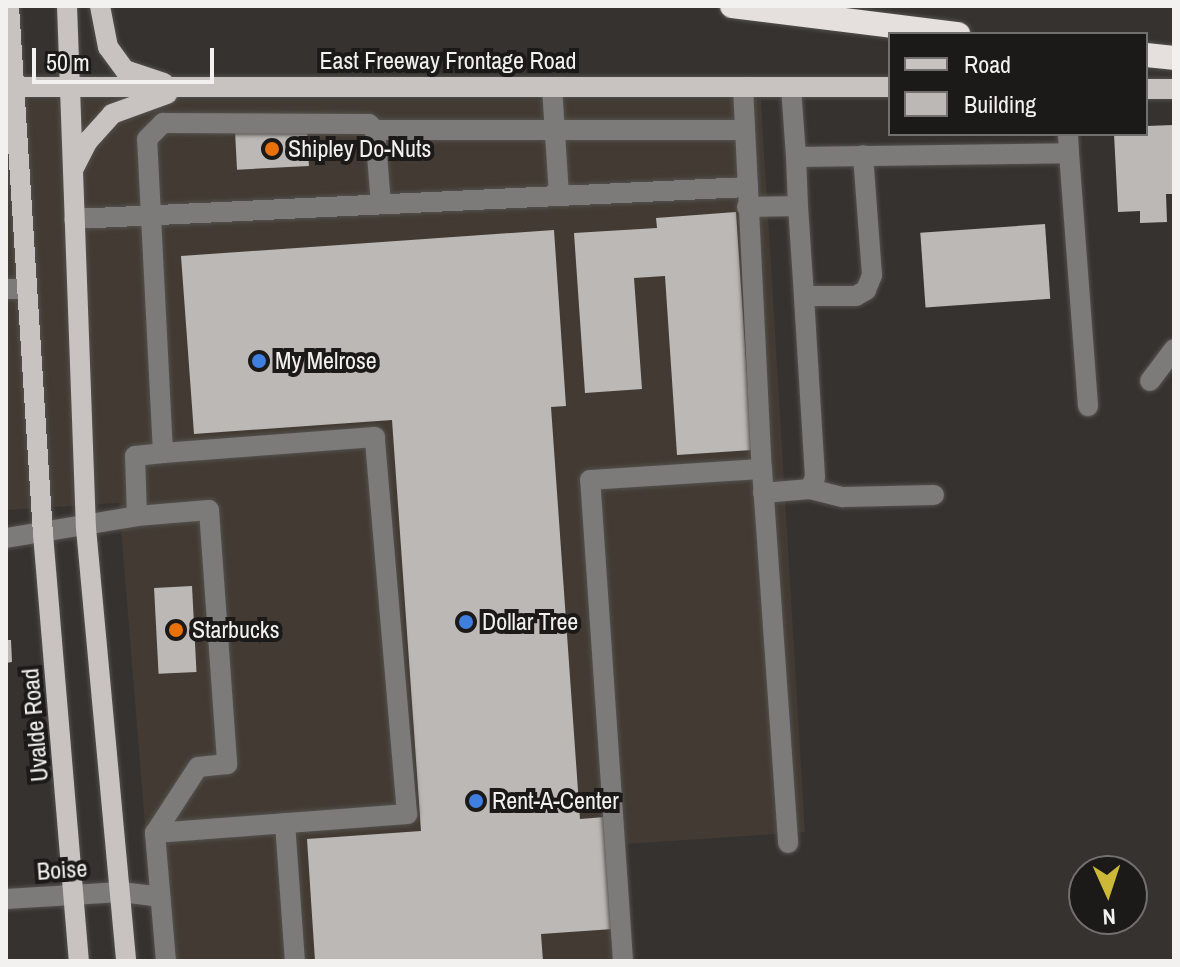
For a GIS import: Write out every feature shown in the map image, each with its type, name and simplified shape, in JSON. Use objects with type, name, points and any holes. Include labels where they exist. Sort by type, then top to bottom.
[{"type":"highway","points":[[732,6],[942,32]]},
{"type":"highway","points":[[1148,55],[1174,58]]},
{"type":"main road","name":"Uvalde Road","points":[[9,6],[16,289],[43,534],[79,961]]},
{"type":"main road","points":[[67,6],[86,528],[126,961]]},
{"type":"main road","points":[[100,6],[108,47],[125,70],[182,88]]},
{"type":"main road","name":"East Freeway Frontage Road","points":[[9,87],[68,90],[888,87]]},
{"type":"main road","points":[[72,172],[88,141],[112,114],[182,88]]},
{"type":"main road","points":[[1148,89],[1174,89]]},
{"type":"street","points":[[552,87],[559,196]]},
{"type":"street","points":[[743,87],[763,493],[788,843]]},
{"type":"street","points":[[791,87],[815,477],[810,489]]},
{"type":"street","points":[[163,453],[147,139],[163,123],[369,124],[375,130],[381,204]]},
{"type":"street","points":[[375,130],[745,130]]},
{"type":"street","points":[[796,157],[1069,144],[1088,406]]},
{"type":"street","points":[[804,296],[856,296],[866,290],[872,275],[863,155]]},
{"type":"street","points":[[74,219],[559,196],[747,197],[798,206]]},
{"type":"street","points":[[1150,381],[1174,349]]},
{"type":"street","points":[[137,516],[135,456],[375,437],[407,814],[155,833]]},
{"type":"street","points":[[623,961],[590,480],[762,469]]},
{"type":"street","points":[[763,493],[810,489],[843,497],[934,495]]},
{"type":"street","points":[[6,538],[86,528],[137,516],[209,510],[227,764],[198,767],[155,833],[166,961]]},
{"type":"street","points":[[285,823],[295,961]]},
{"type":"street","name":"Boise","points":[[6,899],[121,892],[160,897]]},
{"type":"shaded area","points":[[6,100],[761,100],[805,832],[626,844],[634,961],[156,961],[119,503],[6,510]]},
{"type":"building","points":[[1174,125],[1174,194],[1166,194],[1167,222],[1140,223],[1140,211],[1118,212],[1114,136],[1148,136],[1148,126]]},
{"type":"building","name":"Shipley Do-Nuts","points":[[307,129],[309,166],[237,170],[235,133]]},
{"type":"building","points":[[736,212],[752,450],[677,455],[665,276],[634,278],[642,389],[585,393],[574,233],[657,228],[656,218]]},
{"type":"building","points":[[1045,224],[1050,299],[926,308],[920,233]]},
{"type":"building","points":[[554,230],[566,406],[551,407],[580,819],[605,817],[613,929],[541,934],[543,961],[315,961],[307,839],[421,831],[392,420],[194,434],[181,256]]},
{"type":"building","name":"Starbucks","points":[[192,586],[197,672],[159,674],[154,588]]},
{"type":"building","points":[[6,640],[11,640],[12,662],[6,663]]},
{"type":"place","name":"Shipley Do-Nuts","points":[[272,149]]},
{"type":"place","name":"My Melrose","points":[[259,361]]},
{"type":"place","name":"Dollar Tree","points":[[466,622]]},
{"type":"place","name":"Starbucks","points":[[176,630]]},
{"type":"place","name":"Rent-A-Center","points":[[476,801]]}]
